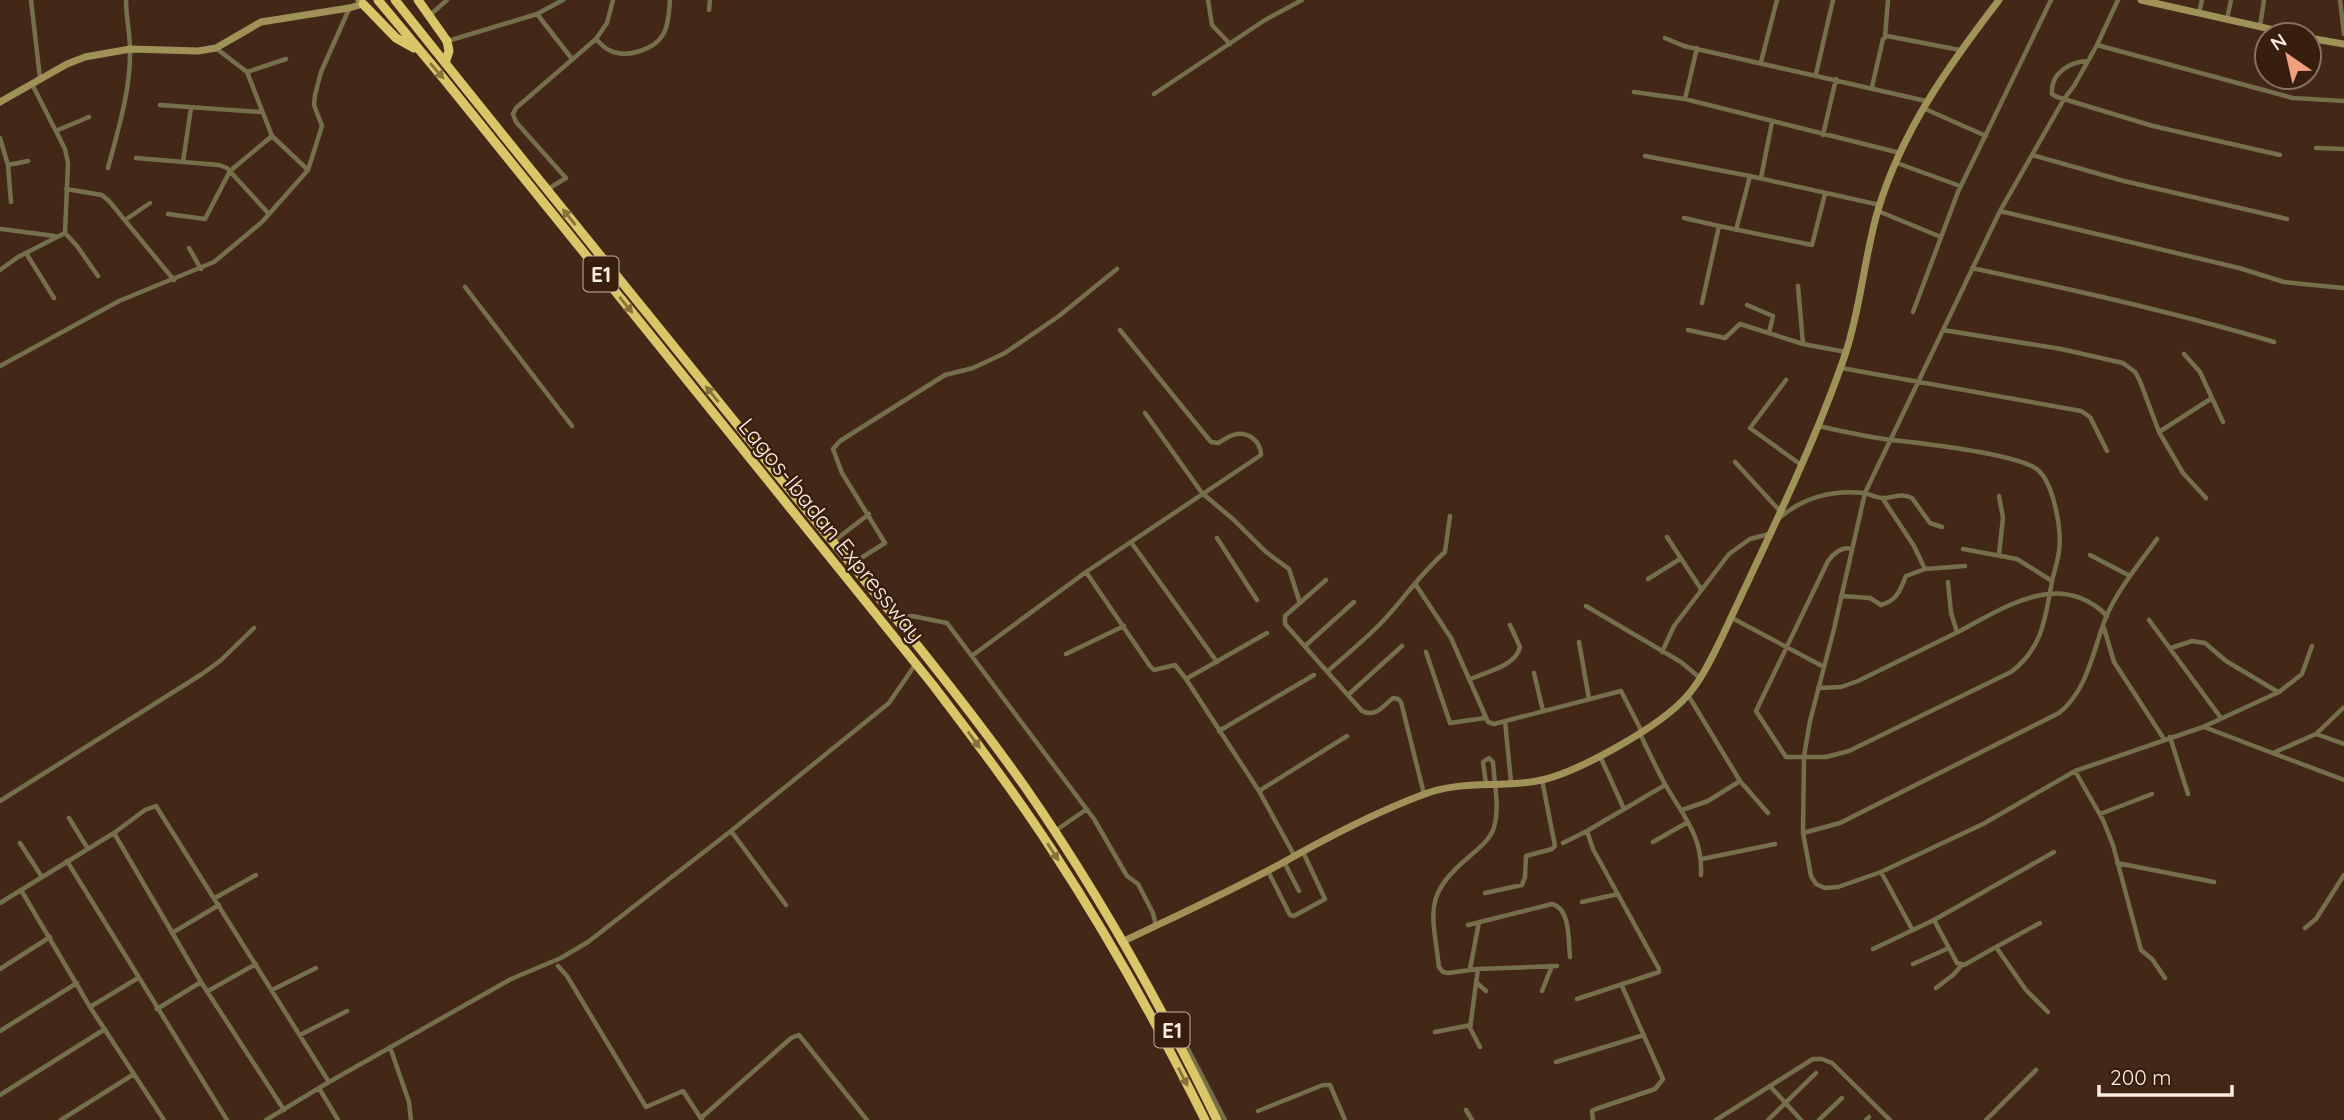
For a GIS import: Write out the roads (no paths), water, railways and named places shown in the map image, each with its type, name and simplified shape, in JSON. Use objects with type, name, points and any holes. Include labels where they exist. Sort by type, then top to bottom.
[{"type":"highway","name":"Lagos-Ibadan Expressway","points":[[377,0],[933,685],[1051,848],[1116,953],[1205,1120]]},
{"type":"highway","name":"Lagos-Ibadan Expressway","points":[[394,0],[943,678],[1025,788],[1124,942],[1217,1120]]},
{"type":"highway","points":[[418,0],[447,41],[449,51],[445,63]]},
{"type":"highway","points":[[361,2],[396,38],[418,50]]},
{"type":"street","points":[[31,0],[40,79]]},
{"type":"street","points":[[108,168],[121,118],[130,49],[126,0]]},
{"type":"street","points":[[429,16],[447,0]]},
{"type":"street","points":[[447,41],[537,14],[563,0]]},
{"type":"street","points":[[547,189],[566,178],[516,122],[513,114],[516,108],[596,39],[607,23],[613,0]]},
{"type":"street","points":[[596,39],[608,50],[618,53],[641,51],[663,35],[670,0]]},
{"type":"street","points":[[709,10],[710,0]]},
{"type":"street","points":[[1208,0],[1212,25],[1230,44]]},
{"type":"street","points":[[1154,94],[1265,20],[1302,0]]},
{"type":"street","points":[[1761,62],[1777,0]]},
{"type":"street","points":[[1816,74],[1833,0]]},
{"type":"street","points":[[1872,87],[1885,37],[1888,0]]},
{"type":"street","points":[[1225,1120],[1176,1026],[1124,942],[1383,811],[1424,794],[1454,786],[1542,779],[1599,755],[1662,720],[1688,695],[1700,678],[1731,617],[1776,521],[1840,368],[1879,208],[1900,153],[1924,104],[1960,50],[1999,0]]},
{"type":"street","points":[[1913,312],[1960,186],[2051,0]]},
{"type":"street","points":[[2118,0],[2074,86],[2000,211],[1865,493],[1804,756],[1803,833],[1811,876],[1816,884],[1825,888],[1838,887],[1881,872],[1983,824],[2075,771],[2221,719],[2279,692],[2302,674],[2312,646]]},
{"type":"street","points":[[2199,13],[2202,0]]},
{"type":"street","points":[[2227,19],[2231,0]]},
{"type":"street","points":[[2261,21],[2264,0]]},
{"type":"street","points":[[2340,0],[2344,34]]},
{"type":"street","points":[[2146,1],[2253,25]]},
{"type":"street","points":[[0,102],[67,64],[85,57],[130,49],[199,51],[216,48],[261,22],[349,8],[361,2]]},
{"type":"street","points":[[0,366],[119,301],[214,262],[237,245],[269,214],[308,170],[322,127],[314,105],[315,95],[321,72],[349,8]]},
{"type":"street","points":[[537,14],[572,59]]},
{"type":"street","points":[[1885,37],[1960,50]]},
{"type":"street","points":[[1665,38],[1697,48],[1872,87],[1924,104],[1986,136]]},
{"type":"street","points":[[2323,40],[2344,44]]},
{"type":"street","points":[[2096,46],[2293,98],[2344,101]]},
{"type":"street","points":[[216,48],[247,72],[272,136],[308,170]]},
{"type":"street","points":[[1685,99],[1697,48]]},
{"type":"street","points":[[247,72],[286,59]]},
{"type":"street","points":[[2087,61],[2069,64],[2052,85],[2052,94],[2153,126],[2280,155]]},
{"type":"street","points":[[1823,135],[1836,79]]},
{"type":"street","points":[[32,84],[58,130],[65,149],[68,163],[65,233],[98,276]]},
{"type":"street","points":[[1634,92],[1685,99],[1900,153]]},
{"type":"street","points":[[160,105],[261,112]]},
{"type":"street","points":[[184,162],[191,108]]},
{"type":"street","points":[[58,130],[89,117]]},
{"type":"street","points":[[1761,178],[1772,122]]},
{"type":"street","points":[[168,214],[205,219],[230,171],[272,136]]},
{"type":"street","points":[[0,138],[8,164],[11,202]]},
{"type":"street","points":[[2316,148],[2344,149]]},
{"type":"street","points":[[2032,155],[2124,181],[2287,219]]},
{"type":"street","points":[[1645,156],[1761,178],[1879,208],[1941,237]]},
{"type":"street","points":[[136,158],[219,165],[230,171],[269,214]]},
{"type":"street","points":[[8,164],[28,161]]},
{"type":"street","points":[[1896,162],[1960,186]]},
{"type":"street","points":[[1736,230],[1750,176]]},
{"type":"street","points":[[66,189],[102,195],[174,280]]},
{"type":"street","points":[[1684,218],[1812,246],[1825,194]]},
{"type":"street","points":[[125,220],[150,203]]},
{"type":"street","points":[[2000,211],[2239,268],[2284,282],[2343,288]]},
{"type":"street","points":[[1702,303],[1719,226]]},
{"type":"street","points":[[1,229],[56,236]]},
{"type":"street","points":[[0,270],[65,233]]},
{"type":"street","points":[[189,247],[201,269]]},
{"type":"street","points":[[26,253],[54,298]]},
{"type":"street","points":[[1972,268],[2203,321],[2274,342]]},
{"type":"street","points":[[854,568],[861,558],[885,543],[837,462],[833,449],[839,441],[946,375],[973,368],[1005,353],[1059,316],[1117,269]]},
{"type":"street","points":[[1798,286],[1803,344]]},
{"type":"street","points":[[465,287],[572,426]]},
{"type":"street","points":[[1747,305],[1773,316],[1769,333]]},
{"type":"street","points":[[1688,330],[1725,338],[1740,324],[1803,344],[1846,352]]},
{"type":"street","points":[[972,655],[1086,572],[1261,455],[1260,448],[1250,437],[1242,434],[1234,434],[1218,443],[1211,442],[1120,330]]},
{"type":"street","points":[[1943,330],[2061,349],[2123,363],[2135,372],[2140,381],[2159,432],[2183,473],[2206,498]]},
{"type":"street","points":[[2184,355],[2200,372],[2223,422]]},
{"type":"street","points":[[1840,368],[2081,411],[2090,417],[2107,451]]},
{"type":"street","points":[[1786,380],[1750,428],[1800,464]]},
{"type":"street","points":[[2159,432],[2212,398]]},
{"type":"street","points":[[1145,413],[1202,493],[1266,552],[1289,569],[1300,603]]},
{"type":"street","points":[[1817,426],[1973,452],[2031,465],[2039,471],[2049,488],[2058,522],[2060,550],[2048,611],[2033,648],[2024,662],[2011,672],[1849,751],[1826,757],[1786,757],[1756,711],[1828,561],[1839,551],[1851,549]]},
{"type":"street","points":[[1735,462],[1780,511]]},
{"type":"street","points":[[1776,521],[1795,505],[1821,496],[1865,493],[1883,499],[1897,495],[1912,498],[1930,523],[1942,527]]},
{"type":"street","points":[[1999,496],[2003,518],[1999,554]]},
{"type":"street","points":[[1883,499],[1914,546],[1924,569]]},
{"type":"street","points":[[1785,500],[1795,505]]},
{"type":"street","points":[[832,542],[869,514]]},
{"type":"street","points":[[1328,671],[1385,619],[1393,607],[1416,585],[1432,562],[1445,552],[1450,516]]},
{"type":"street","points":[[1662,652],[1674,626],[1738,545],[1769,534]]},
{"type":"street","points":[[1667,537],[1701,589]]},
{"type":"street","points":[[1217,538],[1257,600]]},
{"type":"street","points":[[1803,833],[1840,823],[2059,713],[2080,688],[2107,616],[2130,576],[2157,539]]},
{"type":"street","points":[[1131,542],[1217,662]]},
{"type":"street","points":[[1963,549],[2017,559],[2052,581]]},
{"type":"street","points":[[2090,555],[2130,576]]},
{"type":"street","points":[[1648,579],[1680,559]]},
{"type":"street","points":[[1842,596],[1870,598],[1881,605],[1900,593],[1906,576],[1924,569],[1965,566]]},
{"type":"street","points":[[1086,572],[1154,670],[1175,665],[1186,679],[1259,791],[1294,855]]},
{"type":"street","points":[[1326,580],[1284,620],[1362,711],[1368,714],[1376,713],[1393,698],[1401,702],[1424,794]]},
{"type":"street","points":[[1948,582],[1951,613],[1957,632]]},
{"type":"street","points":[[1416,585],[1451,638],[1488,722],[1494,724],[1621,691],[1665,785],[1695,831],[1702,859],[1701,876]]},
{"type":"street","points":[[1818,688],[1841,687],[1858,681],[2015,603],[2051,594],[2080,598],[2092,603],[2107,616]]},
{"type":"street","points":[[1305,646],[1354,602]]},
{"type":"street","points":[[1586,606],[1681,662],[1700,678]]},
{"type":"street","points":[[895,619],[912,616],[947,624],[1087,809],[1127,876],[1139,884],[1156,926]]},
{"type":"street","points":[[1731,617],[1824,667]]},
{"type":"street","points":[[2149,620],[2221,719]]},
{"type":"street","points":[[1470,679],[1517,656],[1520,647],[1510,625]]},
{"type":"street","points":[[1066,654],[1124,626]]},
{"type":"street","points":[[2103,627],[2114,662],[2167,738],[2189,794]]},
{"type":"street","points":[[0,801],[202,674],[220,661],[254,628]]},
{"type":"street","points":[[1186,679],[1267,633]]},
{"type":"street","points":[[2171,648],[2192,641],[2205,643],[2226,661],[2279,692]]},
{"type":"street","points":[[1579,642],[1589,699]]},
{"type":"street","points":[[1348,695],[1402,646]]},
{"type":"street","points":[[1426,652],[1450,723],[1485,718]]},
{"type":"street","points":[[266,1120],[274,1118],[318,1088],[512,979],[561,958],[588,942],[889,703],[916,664]]},
{"type":"street","points":[[1534,673],[1544,711]]},
{"type":"street","points":[[1219,731],[1314,674]]},
{"type":"street","points":[[1688,695],[1740,781],[1768,813]]},
{"type":"street","points":[[2272,754],[2316,734],[2343,709]]},
{"type":"street","points":[[1505,721],[1511,782]]},
{"type":"street","points":[[2203,727],[2344,780]]},
{"type":"street","points":[[2316,734],[2344,744]]},
{"type":"street","points":[[1259,791],[1347,736]]},
{"type":"street","points":[[1599,755],[1624,809]]},
{"type":"street","points":[[1490,783],[1483,762],[1489,758],[1493,762],[1490,783],[1494,828],[1482,845],[1446,878],[1433,903],[1439,967],[1448,973],[1470,969],[1555,966],[1542,991]]},
{"type":"street","points":[[2075,771],[2100,814],[2113,845],[2141,950],[2152,959],[2165,978]]},
{"type":"street","points":[[1485,892],[1522,885],[1525,858],[1555,846],[1542,779]]},
{"type":"street","points":[[1682,810],[1708,801],[1740,781]]},
{"type":"street","points":[[1563,843],[1665,785]]},
{"type":"street","points":[[2100,814],[2152,794]]},
{"type":"street","points":[[0,903],[114,833],[153,805],[156,806],[329,1082]]},
{"type":"street","points":[[1055,831],[1087,809]]},
{"type":"street","points":[[69,818],[88,849]]},
{"type":"street","points":[[1653,842],[1688,822]]},
{"type":"street","points":[[731,831],[786,905]]},
{"type":"street","points":[[1577,999],[1656,975],[1659,969],[1593,849],[1587,831]]},
{"type":"street","points":[[114,833],[201,982],[284,1110]]},
{"type":"street","points":[[20,843],[42,877]]},
{"type":"street","points":[[1702,859],[1775,844]]},
{"type":"street","points":[[1267,870],[1290,915],[1294,916],[1325,899],[1303,852]]},
{"type":"street","points":[[1873,949],[1934,920],[2054,852]]},
{"type":"street","points":[[66,861],[227,1120]]},
{"type":"street","points":[[1284,862],[1299,891]]},
{"type":"street","points":[[2117,863],[2214,882]]},
{"type":"street","points":[[1881,872],[1912,929]]},
{"type":"street","points":[[215,898],[256,874]]},
{"type":"street","points":[[2305,928],[2316,919],[2344,875]]},
{"type":"street","points":[[21,890],[90,1007],[161,1119]]},
{"type":"street","points":[[1582,902],[1618,894]]},
{"type":"street","points":[[1468,925],[1552,904],[1560,906],[1564,910],[1570,957]]},
{"type":"street","points":[[172,933],[219,905]]},
{"type":"street","points":[[1934,920],[1961,966]]},
{"type":"street","points":[[1470,969],[1479,922]]},
{"type":"street","points":[[1936,988],[1961,966],[2040,923]]},
{"type":"street","points":[[0,968],[50,937]]},
{"type":"street","points":[[1996,947],[2026,990],[2048,1012]]},
{"type":"street","points":[[1913,964],[1949,948]]},
{"type":"street","points":[[208,991],[256,963]]},
{"type":"street","points":[[558,966],[574,987],[646,1107],[683,1091],[702,1119],[791,1038],[799,1035],[867,1120]]},
{"type":"street","points":[[272,990],[316,968]]},
{"type":"street","points":[[1478,969],[1471,1025],[1472,1034],[1480,1047]]},
{"type":"street","points":[[90,1007],[138,978]]},
{"type":"street","points":[[157,1009],[201,982]]},
{"type":"street","points":[[0,1031],[77,983]]},
{"type":"street","points":[[1476,983],[1486,991]]},
{"type":"street","points":[[1593,1120],[1592,1111],[1661,1085],[1663,1079],[1622,986]]},
{"type":"street","points":[[300,1035],[347,1011]]},
{"type":"street","points":[[1436,1032],[1471,1025]]},
{"type":"street","points":[[0,1095],[105,1029]]},
{"type":"street","points":[[1556,1062],[1644,1035]]},
{"type":"street","points":[[390,1048],[408,1102],[411,1120]]},
{"type":"street","points":[[1716,1120],[1813,1059],[1832,1063],[1890,1120]]},
{"type":"street","points":[[1986,1120],[2036,1070]]},
{"type":"street","points":[[1768,1120],[1816,1073]]},
{"type":"street","points":[[61,1120],[134,1074]]},
{"type":"street","points":[[1258,1111],[1323,1085],[1330,1085],[1345,1120]]},
{"type":"street","points":[[1770,1086],[1801,1120]]},
{"type":"street","points":[[318,1088],[338,1120]]},
{"type":"street","points":[[1819,1120],[1842,1098]]},
{"type":"street","points":[[1466,1110],[1472,1120]]}]
